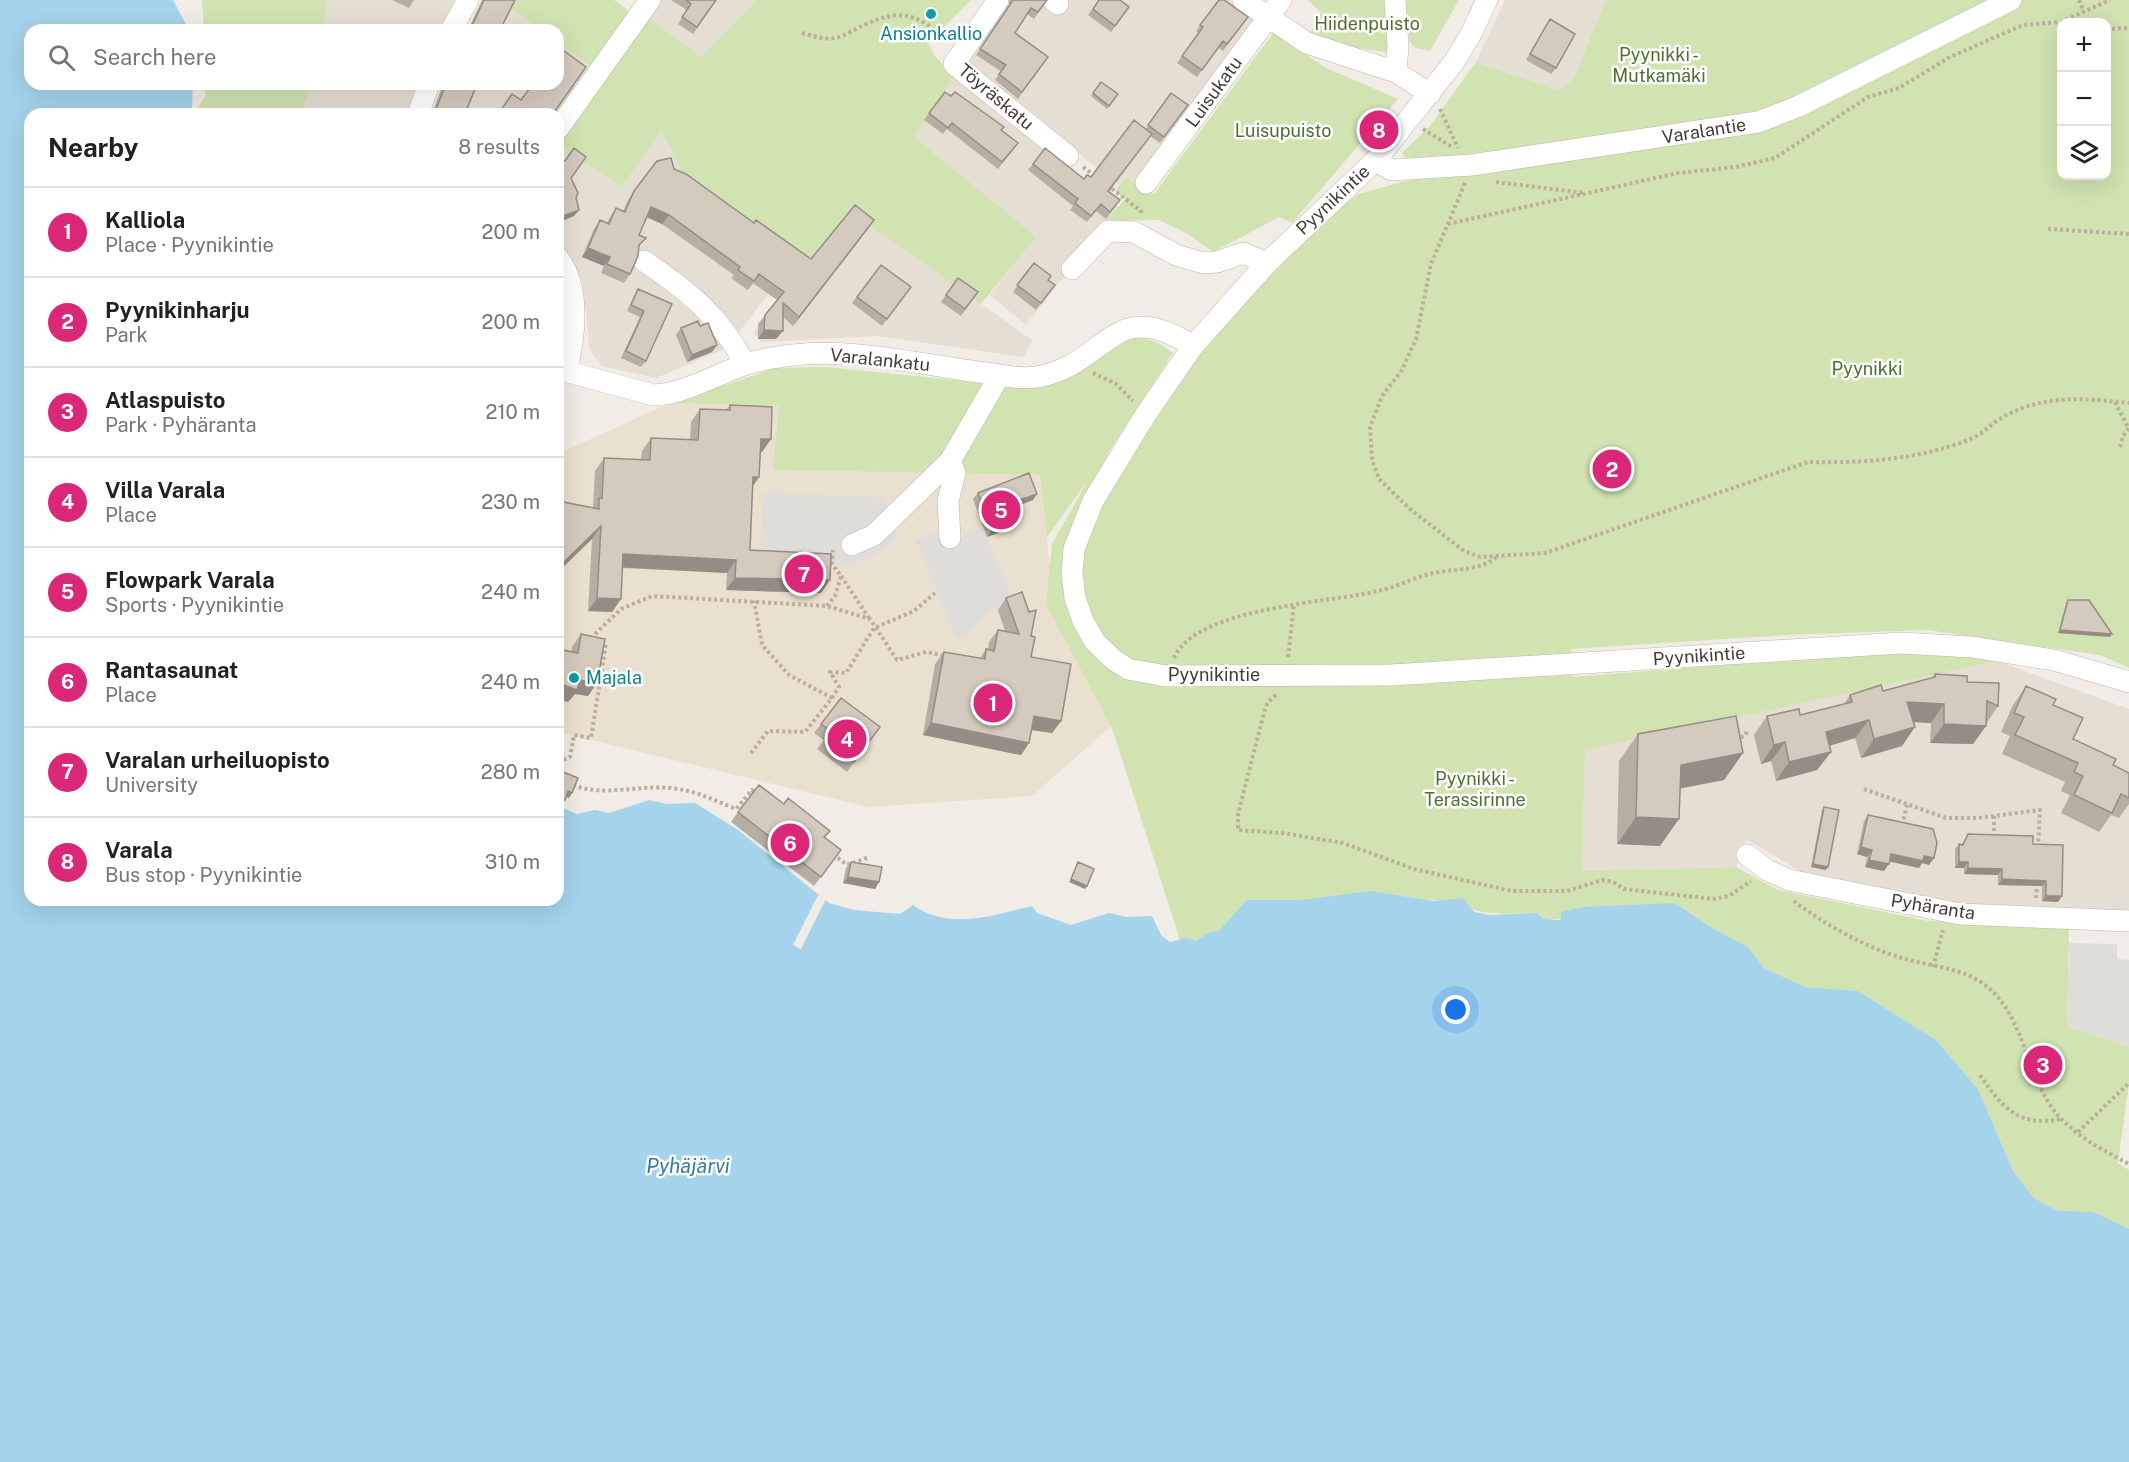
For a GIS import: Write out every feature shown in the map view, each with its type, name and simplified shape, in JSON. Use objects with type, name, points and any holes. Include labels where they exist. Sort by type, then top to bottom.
[{"type":"street","points":[[454,24],[468,0]]},
{"type":"street","points":[[564,121],[650,0]]},
{"type":"street","name":"Töyräskatu","points":[[998,0],[954,64],[1068,156]]},
{"type":"street","points":[[1244,0],[1307,43],[1396,72],[1435,101]]},
{"type":"street","name":"Luisukatu","points":[[1146,183],[1281,0]]},
{"type":"street","points":[[1395,0],[1398,46],[1396,72]]},
{"type":"street","name":"Pyynikintie","points":[[1487,0],[1435,101],[1267,263],[1193,346],[1146,414],[1093,501],[1074,549],[1073,585],[1083,621],[1099,648],[1128,669],[1166,676],[1403,674],[1901,643],[1972,647],[2054,660],[2129,682]]},
{"type":"street","name":"Varalantie","points":[[1374,161],[1392,170],[1466,158],[1758,122],[1799,106],[2011,0]]},
{"type":"street","points":[[420,108],[427,90]]},
{"type":"street","points":[[1072,269],[1108,231],[1134,232],[1176,255],[1203,263],[1217,262],[1243,253],[1267,263]]},
{"type":"street","points":[[644,261],[689,291],[702,304],[738,351],[745,364]]},
{"type":"street","points":[[564,269],[568,276],[572,299],[574,332],[564,364]]},
{"type":"street","name":"Varalankatu","points":[[564,371],[653,395],[745,364],[779,356],[821,353],[1000,375],[1042,376],[1071,363],[1121,330],[1133,326],[1148,326],[1172,333],[1193,346]]},
{"type":"street","points":[[843,544],[874,535],[950,461],[1000,375]]},
{"type":"street","points":[[950,461],[955,473],[948,501],[950,538]]},
{"type":"street","name":"Pyhäranta","points":[[1747,855],[1767,870],[1789,880],[1947,912],[2129,921]]},
{"type":"path","points":[[2079,0],[2084,12]]},
{"type":"path","points":[[2071,18],[2110,0]]},
{"type":"path","points":[[802,33],[823,39],[837,38],[887,15],[913,15],[932,26],[960,55]]},
{"type":"path","points":[[1448,224],[1678,173],[1736,167],[1775,158],[1868,98],[1899,88],[1950,57],[2023,25],[2057,22]]},
{"type":"path","points":[[2111,29],[2129,28]]},
{"type":"path","points":[[1435,101],[1466,158],[1448,224],[1431,264],[1416,339],[1402,370],[1382,396],[1372,416],[1370,439],[1372,460],[1379,479],[1410,509],[1464,552],[1480,557],[1496,558],[1545,553],[1590,539],[1663,510],[1808,462],[1844,463],[1943,448],[1978,435],[2001,418],[2027,407],[2059,399],[2089,398],[2129,403]]},
{"type":"path","points":[[1068,156],[1142,211],[1134,232]]},
{"type":"path","points":[[1489,181],[1588,193]]},
{"type":"path","points":[[2048,229],[2129,234]]},
{"type":"path","points":[[1071,363],[1116,384],[1146,414]]},
{"type":"path","points":[[2114,401],[2129,428],[2122,436],[2120,447]]},
{"type":"path","points":[[843,544],[832,564],[897,660],[926,652],[955,658]]},
{"type":"path","points":[[1166,676],[1177,651],[1194,635],[1268,608],[1378,591],[1437,572],[1475,569],[1496,558]]},
{"type":"path","points":[[827,606],[835,596],[841,576]]},
{"type":"path","points":[[751,753],[768,731],[805,732],[839,687],[830,672],[846,673],[874,628],[914,611],[935,593]]},
{"type":"path","points":[[595,634],[621,609],[652,596],[827,606],[870,619]]},
{"type":"path","points":[[754,601],[762,645],[789,675],[832,698]]},
{"type":"path","points":[[1288,663],[1294,604]]},
{"type":"path","points":[[564,760],[570,757],[574,735],[591,738],[606,643]]},
{"type":"path","points":[[1280,693],[1268,702],[1265,709],[1238,814],[1238,830],[1282,833],[1343,843],[1414,870],[1512,891],[1567,891],[1602,880],[1613,882],[1624,889],[1713,899],[1729,896],[1767,870]]},
{"type":"path","points":[[1735,748],[1734,739],[1745,736],[1747,731]]},
{"type":"path","points":[[568,783],[589,792],[631,788],[696,792],[736,809],[752,790],[760,796]]},
{"type":"path","points":[[1864,789],[1946,818],[1994,816],[2040,810],[2037,854]]},
{"type":"path","points":[[1902,826],[1907,805]]},
{"type":"path","points":[[1994,816],[1994,838]]},
{"type":"path","points":[[832,852],[847,865],[870,857]]},
{"type":"path","points":[[2036,917],[2037,875]]},
{"type":"path","points":[[1789,898],[1841,932],[1896,957],[1965,974],[1984,983],[1997,995],[2010,1016],[2047,1101],[2061,1119],[2077,1132],[2129,1164]]},
{"type":"path","points":[[1933,967],[1947,912]]},
{"type":"path","points":[[1980,1076],[2000,1101],[2021,1118],[2035,1122],[2061,1119]]},
{"type":"path","points":[[2077,1132],[2129,1083]]},
{"type":"shaded area","points":[[328,0],[455,0],[444,24],[323,24]]},
{"type":"shaded area","points":[[483,0],[500,0],[532,24],[472,24]]},
{"type":"shaded area","points":[[661,0],[757,0],[701,57],[648,18]]},
{"type":"shaded area","points":[[1006,0],[1230,0],[1255,19],[1128,192],[965,64]]},
{"type":"shaded area","points":[[1505,0],[1612,0],[1578,98],[1476,62]]},
{"type":"shaded area","points":[[564,47],[590,66],[562,108],[436,108],[444,90],[564,90]]},
{"type":"shaded area","points":[[954,77],[1118,207],[1026,325],[990,295],[1035,237],[914,137]]},
{"type":"shaded area","points":[[309,90],[417,90],[409,108],[303,108]]},
{"type":"shaded area","points":[[661,130],[689,186],[791,264],[727,348],[656,378],[602,366],[590,350],[582,280],[564,254],[564,149],[622,187]]},
{"type":"shaded area","points":[[851,212],[1032,340],[1024,357],[877,336],[762,342],[753,333]]},
{"type":"shaded area","points":[[670,403],[780,406],[774,470],[1041,475],[1054,611],[1111,726],[1032,796],[868,807],[564,733],[564,451]]},
{"type":"shaded area","points":[[763,493],[885,497],[897,538],[872,557],[848,565],[760,560]]},
{"type":"shaded area","points":[[959,524],[963,535],[983,527],[1013,601],[989,611],[972,631],[956,638],[916,541]]},
{"type":"shaded area","points":[[1997,661],[2129,709],[2129,914],[1962,906],[1807,875],[1746,839],[1736,867],[1582,871],[1585,750]]},
{"type":"shaded area","points":[[2069,943],[2117,944],[2117,959],[2129,960],[2129,1047],[2067,1026]]},
{"type":"green space","points":[[202,0],[328,0],[323,24],[204,24]]},
{"type":"green space","points":[[500,0],[614,0],[629,11],[590,66],[564,47],[564,24],[532,24]]},
{"type":"green space","points":[[757,0],[971,0],[928,43],[934,55],[954,77],[914,137],[1036,237],[981,304],[851,212],[800,275],[689,186],[661,130],[622,187],[564,149],[564,137],[648,18],[701,57]]},
{"type":"green space","name":"Hiidenpuisto","points":[[1307,0],[1389,0],[1393,45],[1385,52],[1338,45],[1310,33],[1321,12]]},
{"type":"green space","points":[[1404,0],[1459,0],[1430,51],[1415,48],[1410,42]]},
{"type":"green space","name":"Pyynikki","points":[[1606,0],[2129,0],[2129,668],[2100,655],[1927,630],[1786,635],[1571,649],[1572,677],[1873,653],[1931,653],[1997,661],[1585,750],[1582,871],[1736,867],[1778,890],[1928,921],[2069,926],[2067,1026],[2129,1047],[2129,1083],[2118,1163],[2129,1170],[2129,1229],[2093,1213],[2058,1211],[2034,1198],[2013,1171],[1978,1089],[1936,1040],[1858,991],[1805,987],[1764,968],[1748,947],[1712,928],[1675,903],[1562,912],[1561,919],[1544,919],[1537,913],[1500,914],[1470,909],[1445,900],[1247,900],[1215,940],[1181,943],[1112,728],[1046,604],[1052,544],[1088,480],[1047,537],[1040,475],[773,470],[779,406],[673,403],[775,368],[826,367],[1014,386],[1123,339],[1142,337],[1158,343],[1173,353],[1106,456],[1176,389],[1200,352],[1226,321],[1334,211],[1359,194],[1420,177],[1402,153],[1430,126],[1476,62],[1559,91],[1573,81]]},
{"type":"green space","name":"Luisupuisto","points":[[1274,32],[1324,67],[1398,99],[1292,223],[1279,217],[1213,252],[1188,234],[1159,220],[1106,221],[1125,199],[1115,191],[1125,178],[1154,194]]},
{"type":"green space","points":[[205,90],[309,90],[303,108],[197,108],[205,97]]},
{"type":"water","name":"Pyhäjärvi","points":[[0,0],[173,0],[186,24],[24,24],[24,90],[193,90],[192,108],[24,108],[24,906],[564,906],[564,809],[577,814],[595,810],[609,813],[649,800],[667,804],[695,803],[738,830],[829,903],[854,910],[900,914],[913,905],[927,913],[941,917],[971,919],[1032,906],[1037,913],[1071,925],[1109,913],[1127,917],[1152,916],[1161,935],[1170,942],[1187,938],[1196,941],[1208,933],[1219,931],[1247,900],[1303,900],[1370,891],[1433,901],[1463,898],[1474,912],[1490,915],[1537,913],[1544,919],[1561,920],[1561,912],[1583,907],[1675,903],[1712,928],[1748,947],[1764,968],[1805,987],[1858,991],[1936,1040],[1978,1089],[2013,1171],[2034,1198],[2058,1211],[2093,1212],[2129,1229],[2129,1462],[0,1462]]},
{"type":"pier","points":[[818,895],[826,899],[801,949],[793,945]]},
{"type":"building","points":[[484,0],[515,0],[503,24],[473,24]]},
{"type":"building","points":[[686,0],[716,0],[697,27],[682,17],[691,4]]},
{"type":"building","points":[[1013,0],[1047,0],[1038,12],[1031,8],[1015,33],[1048,57],[1022,92],[999,74],[1006,65],[980,49]]},
{"type":"building","points":[[1099,0],[1120,0],[1129,7],[1115,26],[1093,9]]},
{"type":"building","points":[[1219,0],[1224,0],[1248,17],[1227,44],[1223,41],[1202,70],[1182,56],[1203,27],[1200,25]]},
{"type":"building","points":[[1550,19],[1575,34],[1556,68],[1530,54]]},
{"type":"building","points":[[564,51],[586,67],[557,108],[502,108],[512,94],[521,100],[528,90],[564,90]]},
{"type":"building","points":[[1101,82],[1118,94],[1109,106],[1093,93]]},
{"type":"building","points":[[444,90],[475,90],[467,108],[436,108]]},
{"type":"building","points":[[945,92],[951,96],[955,92],[1004,127],[1001,130],[1018,143],[1002,162],[952,123],[948,128],[929,113]]},
{"type":"building","points":[[1171,93],[1188,105],[1164,137],[1148,125]]},
{"type":"building","points":[[1134,120],[1152,134],[1108,191],[1120,200],[1110,212],[1101,204],[1091,216],[1075,203],[1078,199],[1033,164],[1045,148],[1084,179],[1087,175],[1091,177]]},
{"type":"building","points":[[574,148],[586,157],[571,178],[578,193],[576,198],[579,210],[564,216],[564,161]]},
{"type":"building","points":[[671,158],[674,169],[686,174],[754,223],[756,220],[811,259],[855,205],[874,220],[799,317],[783,303],[783,331],[764,330],[765,315],[784,292],[759,274],[754,281],[738,270],[740,267],[669,215],[651,207],[639,235],[646,238],[639,245],[638,256],[630,274],[607,264],[610,257],[588,248],[600,220],[609,224],[616,208],[625,212],[634,191],[657,161]]},
{"type":"building","points":[[1034,263],[1051,276],[1048,280],[1055,285],[1041,303],[1017,285]]},
{"type":"building","points":[[881,265],[911,287],[887,319],[857,297]]},
{"type":"building","points":[[958,278],[978,292],[965,309],[946,295]]},
{"type":"building","points":[[638,289],[672,304],[646,361],[626,351],[644,311],[631,305]]},
{"type":"building","points":[[698,321],[700,326],[708,323],[717,345],[692,355],[681,328]]},
{"type":"building","points":[[730,405],[772,407],[771,439],[761,439],[759,477],[753,477],[750,550],[831,554],[830,580],[735,578],[736,560],[623,554],[621,599],[597,598],[601,526],[564,561],[564,502],[599,509],[599,498],[602,498],[604,458],[650,460],[651,438],[698,440],[700,409],[730,410]]},
{"type":"building","points":[[1029,473],[1037,494],[1014,502],[1021,519],[992,530],[978,493]]},
{"type":"building","points":[[1022,592],[1029,612],[1036,610],[1031,636],[1035,637],[1031,657],[1071,664],[1061,721],[1034,716],[1029,743],[931,723],[944,652],[985,659],[986,649],[994,651],[998,630],[1019,634],[1006,598]]},
{"type":"building","points":[[2068,600],[2089,600],[2112,634],[2060,630]]},
{"type":"building","points":[[581,634],[605,639],[597,683],[580,680],[577,690],[564,685],[564,650],[578,653]]},
{"type":"building","points":[[1935,674],[1967,676],[1967,682],[1999,683],[1998,706],[1987,701],[1986,726],[1944,724],[1944,704],[1907,702],[1915,727],[1874,739],[1869,720],[1826,732],[1831,752],[1789,762],[1785,742],[1774,745],[1767,716],[1799,709],[1800,715],[1852,702],[1850,695],[1881,685],[1883,691],[1935,677]]},
{"type":"building","points":[[2026,686],[2056,699],[2053,705],[2083,718],[2073,739],[2116,759],[2113,765],[2129,773],[2129,798],[2121,794],[2112,813],[2074,795],[2083,776],[2074,772],[2078,763],[2015,735],[2024,717],[2014,713]]},
{"type":"building","points":[[841,698],[880,727],[854,762],[824,739],[831,731],[821,724]]},
{"type":"building","points":[[1736,716],[1743,753],[1681,765],[1679,819],[1636,817],[1638,734]]},
{"type":"building","points":[[564,772],[578,778],[572,793],[568,791],[565,800]]},
{"type":"building","points":[[759,785],[784,804],[788,798],[830,831],[824,837],[841,850],[821,877],[738,812]]},
{"type":"building","points":[[1824,807],[1839,810],[1828,867],[1813,864]]},
{"type":"building","points":[[1868,815],[1933,829],[1937,843],[1934,858],[1924,856],[1923,861],[1891,854],[1889,864],[1869,860],[1872,850],[1861,847]]},
{"type":"building","points":[[1968,834],[2033,836],[2033,844],[2063,845],[2062,896],[2046,896],[2046,881],[2002,879],[2002,869],[1968,868],[1968,862],[1959,862],[1959,844],[1963,845]]},
{"type":"building","points":[[851,862],[882,867],[879,882],[848,877]]},
{"type":"building","points":[[1078,862],[1094,869],[1087,886],[1071,879]]},
{"type":"place","name":"Ansionkallio","points":[[931,14]]},
{"type":"place","name":"Varala","points":[[1379,130]]},
{"type":"place","name":"Pyynikinharju","points":[[1612,469]]},
{"type":"place","name":"Flowpark Varala","points":[[1001,510]]},
{"type":"place","name":"Varalan urheiluopisto","points":[[804,574]]},
{"type":"place","name":"Majala","points":[[574,678]]},
{"type":"place","name":"Kalliola","points":[[993,703]]},
{"type":"place","name":"Villa Varala","points":[[847,739]]},
{"type":"place","name":"Rantasaunat","points":[[790,843]]},
{"type":"place","name":"Atlaspuisto","points":[[2043,1065]]},
{"type":"park label","name":"Pyynikki - Mutkamäki","points":[[1659,65]]},
{"type":"park label","name":"Pyynikki - Terassirinne","points":[[1475,789]]}]
